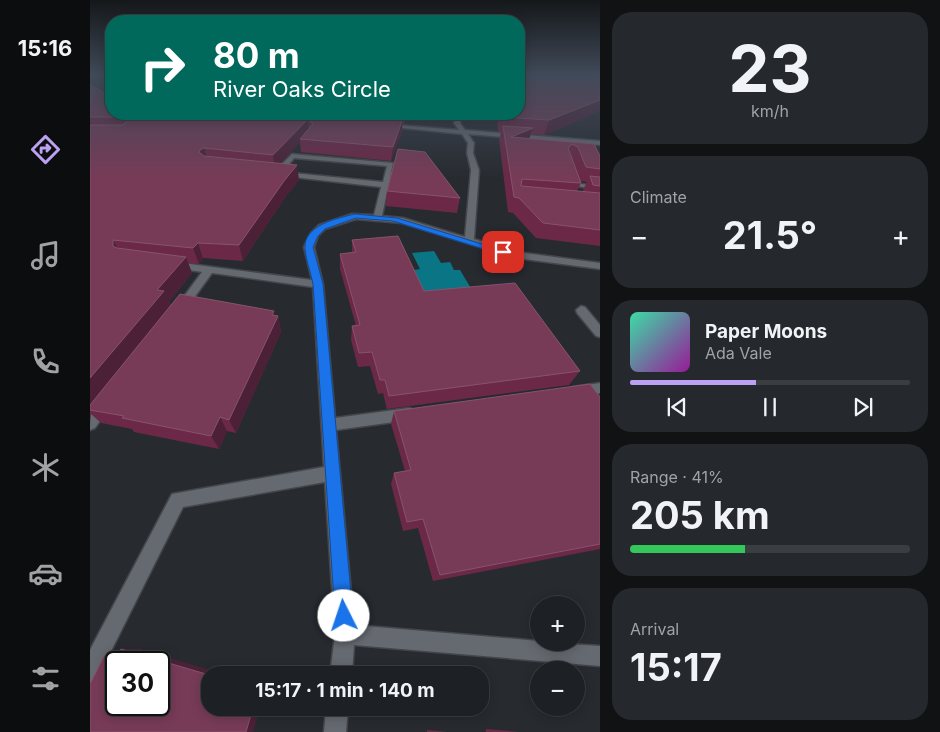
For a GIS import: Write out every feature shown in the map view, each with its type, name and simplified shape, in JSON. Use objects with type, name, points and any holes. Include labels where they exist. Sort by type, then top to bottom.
[{"type":"street","points":[[457,120],[456,123],[471,143],[470,153],[475,170],[470,241]]},
{"type":"street","points":[[374,126],[600,144]]},
{"type":"street","points":[[278,173],[297,149]]},
{"type":"street","points":[[292,156],[391,164],[377,218]]},
{"type":"street","points":[[269,172],[386,185]]},
{"type":"street","points":[[578,194],[573,181],[600,188]]},
{"type":"street","points":[[342,666],[345,634],[333,473],[318,284],[309,247],[314,235],[322,227],[355,216],[377,218],[403,221],[516,255],[600,266]]},
{"type":"street","points":[[163,264],[318,284]]},
{"type":"street","points":[[174,316],[210,270]]},
{"type":"street","points":[[581,310],[600,333]]},
{"type":"street","points":[[561,393],[600,388]]},
{"type":"street","points":[[90,424],[114,393]]},
{"type":"street","points":[[329,425],[426,412]]},
{"type":"street","points":[[90,672],[178,500],[333,473]]},
{"type":"street","points":[[345,634],[600,656]]},
{"type":"street","points":[[335,732],[336,716]]},
{"type":"water","points":[[434,251],[441,263],[450,262],[454,270],[460,270],[472,290],[426,296],[414,270],[420,269],[412,253]]},
{"type":"building","points":[[90,110],[105,110],[105,117],[90,117]]},
{"type":"building","points":[[525,110],[574,110],[549,120],[525,118]]},
{"type":"building","points":[[128,120],[307,120],[273,155],[204,148],[200,150],[199,152],[204,156],[297,165],[239,245],[198,243],[193,248],[113,240],[113,246],[117,248],[186,257],[157,290],[164,291],[90,378],[90,125],[123,125]]},
{"type":"building","points":[[309,120],[402,120],[393,147],[300,139],[313,124]]},
{"type":"building","points":[[503,126],[533,128],[511,137],[594,144],[600,156],[600,169],[586,167],[578,147],[572,144],[568,148],[581,183],[522,179],[521,186],[600,193],[600,230],[543,223],[519,198],[514,197]]},
{"type":"building","points":[[398,149],[425,152],[460,198],[387,191]]},
{"type":"building","points":[[590,176],[600,177],[600,186],[593,185]]},
{"type":"building","points":[[398,236],[424,291],[515,283],[580,371],[389,396],[385,380],[380,380],[372,352],[359,353],[352,326],[360,325],[340,254],[356,252],[352,240]]},
{"type":"building","points":[[180,294],[274,311],[272,315],[278,316],[229,420],[220,417],[211,436],[90,410],[90,405]]},
{"type":"building","points":[[590,384],[600,397],[600,544],[440,575],[423,519],[407,522],[394,473],[411,470],[394,411]]},
{"type":"building","points":[[104,656],[105,716],[170,716],[170,663],[201,673],[201,716],[251,716],[246,732],[90,732],[90,684]]},
{"type":"route","points":[[344,616],[318,284],[309,247],[314,235],[322,227],[355,216],[394,219],[503,252]]}]
